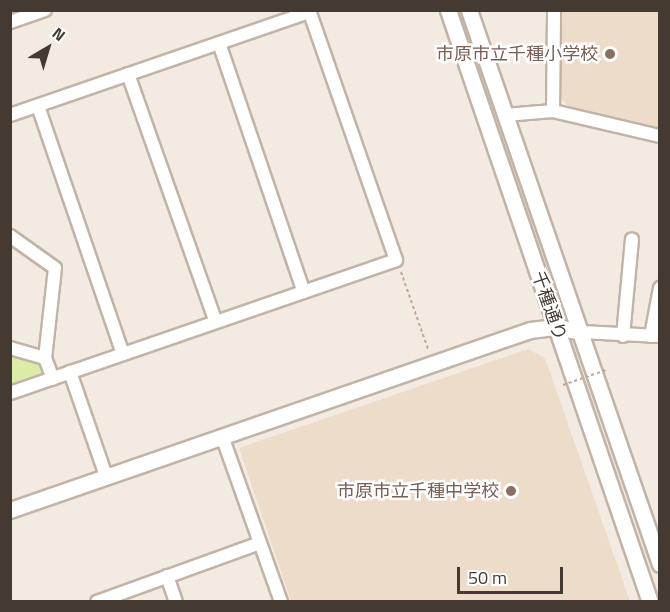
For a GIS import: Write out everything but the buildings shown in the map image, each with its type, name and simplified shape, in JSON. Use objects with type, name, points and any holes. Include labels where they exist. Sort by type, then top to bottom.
[{"type":"street","points":[[10,22],[45,10]]},
{"type":"street","name":"千種通り","points":[[448,10],[650,602]]},
{"type":"street","name":"千種通り","points":[[469,10],[660,564]]},
{"type":"street","points":[[553,111],[554,10]]},
{"type":"street","points":[[10,115],[309,11],[396,260],[10,393]]},
{"type":"street","points":[[219,43],[304,292]]},
{"type":"street","points":[[128,74],[216,322]]},
{"type":"street","points":[[38,106],[123,354]]},
{"type":"street","points":[[505,115],[553,111],[660,136]]},
{"type":"street","points":[[10,236],[55,267],[45,357],[53,378]]},
{"type":"street","points":[[623,336],[632,238]]},
{"type":"street","points":[[10,510],[530,330],[556,327],[623,336],[655,336],[660,288]]},
{"type":"street","points":[[10,348],[45,357]]},
{"type":"street","points":[[70,372],[106,476]]},
{"type":"street","points":[[222,436],[281,602]]},
{"type":"street","points":[[97,602],[260,543]]},
{"type":"street","points":[[167,576],[176,602]]},
{"type":"path","points":[[396,260],[433,363]]},
{"type":"path","points":[[563,385],[606,370]]},
{"type":"shaded area","name":"市原市立千種小学校","points":[[562,11],[659,11],[659,131],[571,109],[560,97]]},
{"type":"shaded area","name":"市原市立千種中学校","points":[[528,349],[545,358],[630,601],[291,601],[239,448]]},
{"type":"green space","points":[[10,352],[38,360],[41,374],[11,385]]},
{"type":"place","name":"市原市立千種小学校","points":[[610,54]]},
{"type":"place","name":"市原市立千種中学校","points":[[511,491]]}]
